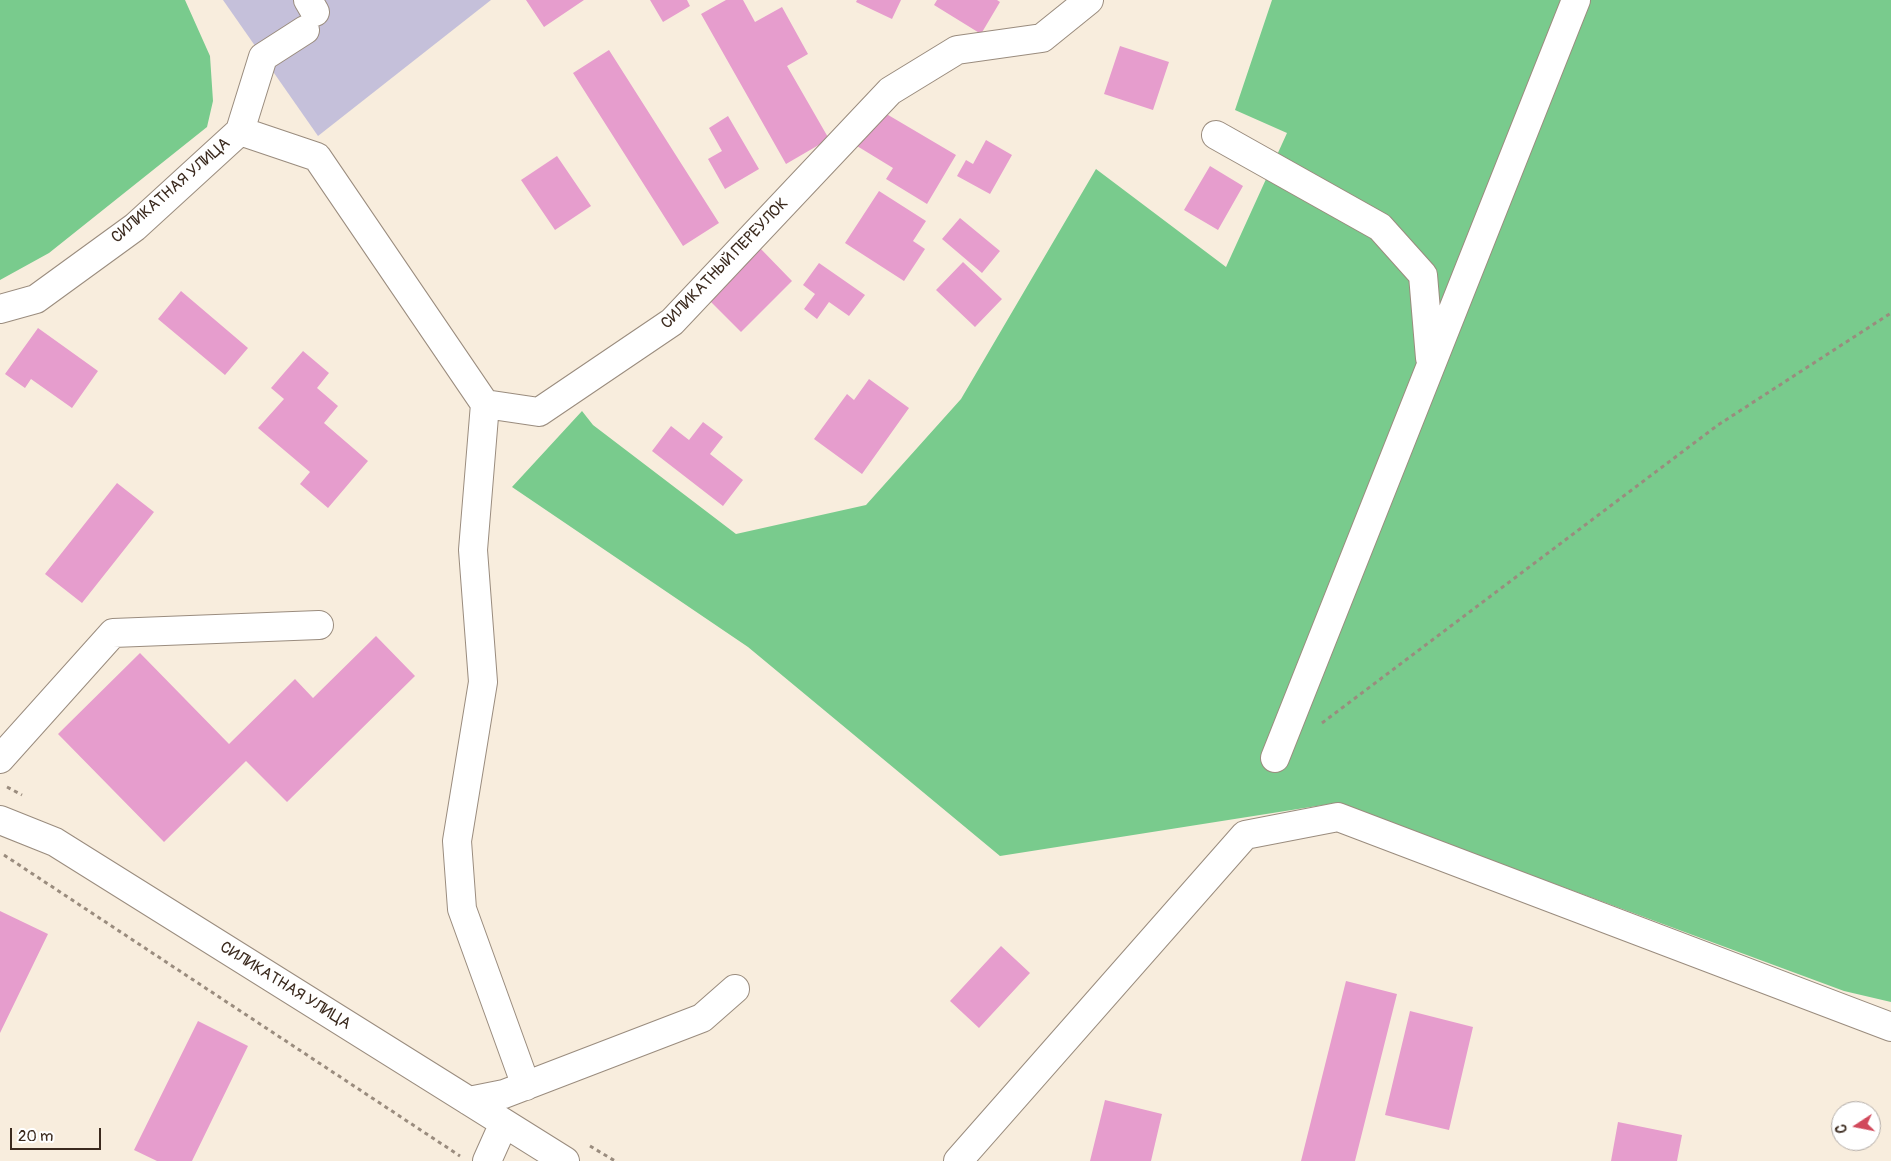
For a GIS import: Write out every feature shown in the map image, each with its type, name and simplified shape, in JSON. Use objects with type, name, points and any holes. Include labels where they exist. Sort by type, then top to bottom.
[{"type":"street","name":"СИЛИКАТНЫЙ ПЕРЕУЛОК","points":[[485,404],[539,412],[672,322],[890,91],[957,50],[1042,38],[1089,0]]},
{"type":"street","points":[[1275,758],[1576,0]]},
{"type":"street","points":[[309,14],[263,57],[240,131],[317,158],[485,404],[473,550],[483,682],[457,841],[462,909],[526,1086]]},
{"type":"street","name":"СИЛИКАТНАЯ УЛИЦА","points":[[0,309],[36,299],[127,232],[240,131]]},
{"type":"street","points":[[1216,135],[1380,227],[1423,275],[1431,364]]},
{"type":"street","points":[[0,759],[113,633],[319,625]]},
{"type":"street","points":[[958,1161],[1245,835],[1338,817],[1891,1026]]},
{"type":"street","name":"СИЛИКАТНАЯ УЛИЦА","points":[[0,820],[55,842],[565,1161]]},
{"type":"street","points":[[469,1102],[504,1094],[702,1018],[735,989]]},
{"type":"street","points":[[487,1161],[504,1123]]},
{"type":"path","points":[[1321,724],[1718,425],[1891,313]]},
{"type":"path","points":[[2,851],[4,856],[466,1161]]},
{"type":"shaded area","points":[[223,0],[491,0],[318,136]]},
{"type":"green space","points":[[0,0],[185,0],[210,56],[213,101],[207,127],[49,253],[0,280]]},
{"type":"green space","points":[[1272,0],[1891,0],[1891,1002],[1844,991],[1336,803],[1000,856],[748,647],[512,487],[582,411],[593,425],[736,534],[866,505],[961,399],[1096,169],[1226,267],[1287,133],[1235,110]]},
{"type":"building","points":[[526,0],[584,0],[544,27]]},
{"type":"building","points":[[650,0],[687,0],[690,6],[663,22]]},
{"type":"building","points":[[726,0],[743,0],[755,22],[782,7],[808,54],[787,66],[829,139],[786,164],[701,14]]},
{"type":"building","points":[[857,0],[901,0],[892,19],[856,2]]},
{"type":"building","points":[[937,0],[997,0],[1000,2],[981,34],[934,5]]},
{"type":"building","points":[[1120,46],[1169,62],[1153,110],[1104,94]]},
{"type":"building","points":[[609,50],[719,223],[683,246],[573,73]]},
{"type":"building","points":[[878,109],[956,155],[927,204],[886,179],[893,168],[857,146]]},
{"type":"building","points":[[728,116],[759,169],[725,189],[708,159],[722,151],[709,128]]},
{"type":"building","points":[[986,140],[1012,155],[990,194],[957,176],[966,160],[973,164]]},
{"type":"building","points":[[557,156],[591,206],[555,230],[521,180]]},
{"type":"building","points":[[1210,166],[1243,186],[1218,230],[1184,210]]},
{"type":"building","points":[[879,191],[926,221],[913,241],[925,249],[904,281],[845,243]]},
{"type":"building","points":[[960,218],[1000,251],[982,273],[942,239]]},
{"type":"building","points":[[759,247],[792,281],[741,332],[708,299]]},
{"type":"building","points":[[963,262],[1002,299],[975,327],[936,290]]},
{"type":"building","points":[[819,263],[865,295],[849,316],[829,302],[817,319],[804,309],[815,294],[803,285]]},
{"type":"building","points":[[181,291],[248,348],[225,375],[158,319]]},
{"type":"building","points":[[38,328],[98,371],[72,408],[31,379],[25,388],[5,374]]},
{"type":"building","points":[[303,351],[329,373],[317,388],[338,406],[324,423],[368,461],[328,508],[300,484],[310,472],[258,428],[284,399],[271,388]]},
{"type":"building","points":[[869,379],[909,408],[862,474],[814,439],[847,394],[854,400]]},
{"type":"building","points":[[703,422],[723,437],[710,454],[743,480],[723,506],[652,451],[671,426],[689,440]]},
{"type":"building","points":[[117,483],[154,512],[82,603],[45,574]]},
{"type":"building","points":[[376,636],[415,676],[287,802],[246,761],[164,842],[58,734],[140,653],[229,744],[295,679],[313,698]]},
{"type":"building","points":[[0,911],[48,934],[0,1033]]},
{"type":"building","points":[[1001,946],[1030,973],[979,1028],[950,1001]]},
{"type":"building","points":[[1346,981],[1397,994],[1355,1161],[1301,1161]]},
{"type":"building","points":[[1410,1011],[1473,1027],[1449,1130],[1385,1115]]},
{"type":"building","points":[[198,1021],[248,1046],[192,1161],[157,1161],[134,1150]]},
{"type":"building","points":[[1105,1100],[1162,1114],[1151,1161],[1090,1161]]},
{"type":"building","points":[[1618,1122],[1682,1135],[1677,1161],[1611,1161]]}]
